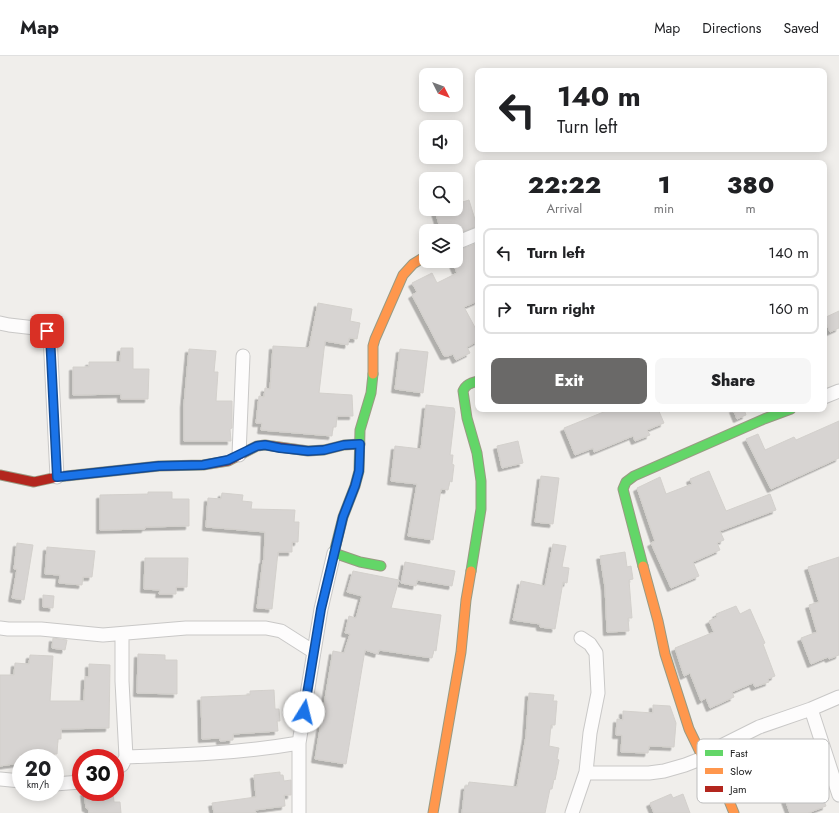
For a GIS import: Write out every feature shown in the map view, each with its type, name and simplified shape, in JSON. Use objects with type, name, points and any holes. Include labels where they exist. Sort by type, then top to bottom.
[{"type":"street","points":[[463,240],[475,235]]},
{"type":"street","points":[[298,813],[299,743],[321,609],[343,517],[359,471],[360,430],[371,393],[373,346],[403,275],[413,264],[419,260]]},
{"type":"street","points":[[0,323],[9,326],[44,329],[50,335],[57,477]]},
{"type":"street","points":[[239,455],[242,356]]},
{"type":"street","points":[[433,813],[461,652],[466,600],[481,509],[481,481],[477,454],[463,391],[465,387],[475,382]]},
{"type":"street","points":[[827,396],[839,391]]},
{"type":"street","points":[[697,746],[689,729],[672,677],[623,489],[626,482],[634,476],[784,412]]},
{"type":"street","points":[[0,475],[34,482],[57,477],[159,466],[203,465],[228,460],[261,445],[308,451],[360,444]]},
{"type":"street","points":[[334,553],[360,562],[381,566]]},
{"type":"street","points":[[0,628],[41,629],[103,635],[186,628],[266,628],[281,631],[314,652]]},
{"type":"street","points":[[122,634],[122,681],[126,757],[124,761]]},
{"type":"street","points":[[572,813],[586,772],[590,733],[598,693],[596,653],[590,644],[581,638]]},
{"type":"street","points":[[734,739],[759,727],[811,709],[839,697]]},
{"type":"street","points":[[811,709],[821,739]]},
{"type":"street","points":[[126,757],[206,754],[242,751],[299,743]]},
{"type":"street","points":[[586,772],[649,773],[664,771],[697,760]]},
{"type":"street","points":[[829,764],[839,795]]},
{"type":"street","points":[[0,779],[12,780]]},
{"type":"street","points":[[730,803],[734,813]]},
{"type":"building","points":[[469,200],[475,220],[475,227],[463,231],[463,224],[439,224],[436,216],[463,216],[463,202]]},
{"type":"building","points":[[475,244],[475,302],[464,307],[475,327],[475,343],[467,347],[470,353],[456,360],[453,354],[444,356],[412,295],[417,292],[412,283],[432,273],[437,283],[457,273],[455,268],[463,268],[463,248]]},
{"type":"building","points":[[318,303],[352,309],[350,321],[360,323],[357,339],[349,338],[348,345],[325,341],[319,393],[352,395],[353,416],[337,416],[336,427],[333,427],[332,436],[261,430],[262,423],[256,423],[259,396],[264,397],[265,388],[270,389],[273,346],[309,348]]},
{"type":"building","points":[[839,311],[839,328],[830,332],[827,325],[827,317]]},
{"type":"building","points":[[121,348],[133,348],[133,369],[149,369],[148,399],[121,399],[121,394],[73,395],[73,367],[89,367],[89,362],[120,362]]},
{"type":"building","points":[[189,349],[216,351],[214,372],[218,372],[216,401],[232,401],[232,428],[230,429],[231,441],[184,441],[184,404]]},
{"type":"building","points":[[400,349],[428,352],[423,393],[395,389]]},
{"type":"building","points":[[426,405],[454,408],[455,412],[450,455],[453,455],[452,464],[454,465],[452,482],[450,481],[448,490],[441,489],[433,540],[408,536],[417,484],[391,481],[395,446],[421,449]]},
{"type":"building","points":[[604,412],[659,412],[664,423],[647,430],[650,435],[635,441],[633,436],[594,452],[593,448],[575,455],[564,428]]},
{"type":"building","points":[[734,412],[745,412],[746,415],[737,419]]},
{"type":"building","points":[[839,421],[839,458],[771,489],[746,439],[758,434],[765,450],[794,437],[796,440]]},
{"type":"building","points":[[518,441],[523,463],[502,468],[497,446]]},
{"type":"building","points":[[709,471],[726,511],[770,494],[776,510],[720,531],[724,540],[717,543],[720,550],[693,562],[699,576],[671,588],[651,543],[655,541],[637,488],[660,477],[666,494],[692,484],[690,479]]},
{"type":"building","points":[[541,476],[559,478],[553,524],[535,522]]},
{"type":"building","points":[[148,492],[172,492],[172,499],[189,499],[189,526],[100,530],[100,495],[148,494]]},
{"type":"building","points":[[222,493],[243,495],[242,501],[252,502],[251,509],[295,510],[294,522],[299,522],[298,542],[292,542],[292,552],[278,552],[272,609],[257,608],[264,560],[265,532],[206,527],[208,498],[221,499]]},
{"type":"building","points":[[17,543],[33,545],[24,600],[12,598],[17,569],[14,569]]},
{"type":"building","points":[[553,544],[566,546],[562,567],[569,568],[567,583],[563,582],[555,629],[540,627],[540,624],[513,620],[521,581],[545,586]]},
{"type":"building","points":[[47,547],[95,551],[92,577],[83,577],[82,585],[59,583],[60,575],[45,574]]},
{"type":"building","points":[[625,552],[627,567],[631,566],[633,579],[629,580],[632,618],[628,618],[629,631],[607,632],[605,587],[600,556]]},
{"type":"building","points":[[839,557],[839,655],[829,659],[828,657],[811,664],[801,638],[817,632],[809,605],[819,602],[808,567]]},
{"type":"building","points":[[145,558],[188,558],[187,587],[176,587],[176,594],[159,594],[160,590],[144,589]]},
{"type":"building","points":[[405,562],[455,571],[452,586],[417,580],[416,586],[401,583]]},
{"type":"building","points":[[353,571],[399,580],[391,608],[441,615],[436,651],[434,650],[432,658],[379,650],[378,654],[365,650],[346,764],[315,759],[333,651],[344,653],[350,634],[345,633],[349,616],[356,618],[362,596],[347,592]]},
{"type":"building","points":[[43,595],[54,596],[53,608],[43,607]]},
{"type":"building","points":[[736,606],[740,614],[750,609],[765,643],[763,644],[775,676],[768,679],[769,682],[755,687],[753,683],[732,692],[734,697],[710,708],[706,698],[701,701],[690,673],[684,676],[675,648],[714,632],[709,621],[717,617],[716,614]]},
{"type":"building","points":[[53,638],[67,640],[65,650],[52,648]]},
{"type":"building","points":[[138,654],[165,655],[165,660],[177,660],[177,694],[137,693]]},
{"type":"building","points":[[30,655],[53,656],[50,701],[84,701],[85,677],[89,677],[89,664],[110,665],[109,728],[61,729],[61,739],[58,739],[57,749],[12,749],[12,764],[0,766],[0,675],[14,675],[15,663],[29,664]]},
{"type":"building","points":[[274,690],[275,709],[279,709],[280,721],[277,721],[278,731],[233,734],[233,740],[220,741],[220,738],[202,739],[201,697],[250,695],[250,691]]},
{"type":"building","points":[[529,693],[554,695],[553,701],[557,701],[555,725],[551,725],[549,746],[559,748],[557,759],[559,760],[555,780],[554,779],[552,789],[550,789],[545,813],[462,813],[465,786],[468,786],[469,782],[517,787],[526,736]]},
{"type":"building","points":[[653,705],[670,706],[676,723],[674,747],[649,746],[648,753],[621,752],[622,735],[616,735],[617,719],[623,720],[623,711],[653,713]]},
{"type":"building","points":[[280,772],[280,775],[283,775],[284,781],[291,780],[291,795],[284,795],[285,806],[255,810],[256,813],[214,813],[212,803],[256,797],[254,775]]},
{"type":"building","points":[[671,794],[673,798],[683,794],[690,813],[654,813],[650,803]]},
{"type":"building","points":[[85,801],[114,801],[120,802],[121,813],[89,813],[88,808],[86,808]]},
{"type":"building","points":[[786,803],[825,803],[826,806],[808,813],[790,813]]},
{"type":"traffic: fast","points":[[373,374],[371,393],[360,430],[359,471],[343,517],[334,553],[360,562],[381,566]]},
{"type":"traffic: fast","points":[[471,571],[481,509],[481,481],[477,453],[467,418],[463,391],[467,385],[475,382]]},
{"type":"traffic: fast","points":[[643,566],[623,489],[626,482],[634,476],[783,412]]},
{"type":"traffic: slow","points":[[373,374],[373,346],[375,339],[403,275],[413,264],[419,260]]},
{"type":"traffic: slow","points":[[643,566],[658,621],[665,654],[689,729],[697,746]]},
{"type":"traffic: slow","points":[[433,813],[461,652],[466,600],[471,571]]},
{"type":"traffic: slow","points":[[730,803],[734,813]]},
{"type":"traffic: jam","points":[[0,475],[34,482],[57,477],[159,466],[203,465],[228,461],[257,446],[265,445],[308,451],[360,444]]},
{"type":"route","points":[[47,331],[50,335],[57,477],[159,466],[203,465],[228,460],[257,446],[265,445],[308,451],[360,444],[359,471],[343,517],[321,609],[304,712]]}]
